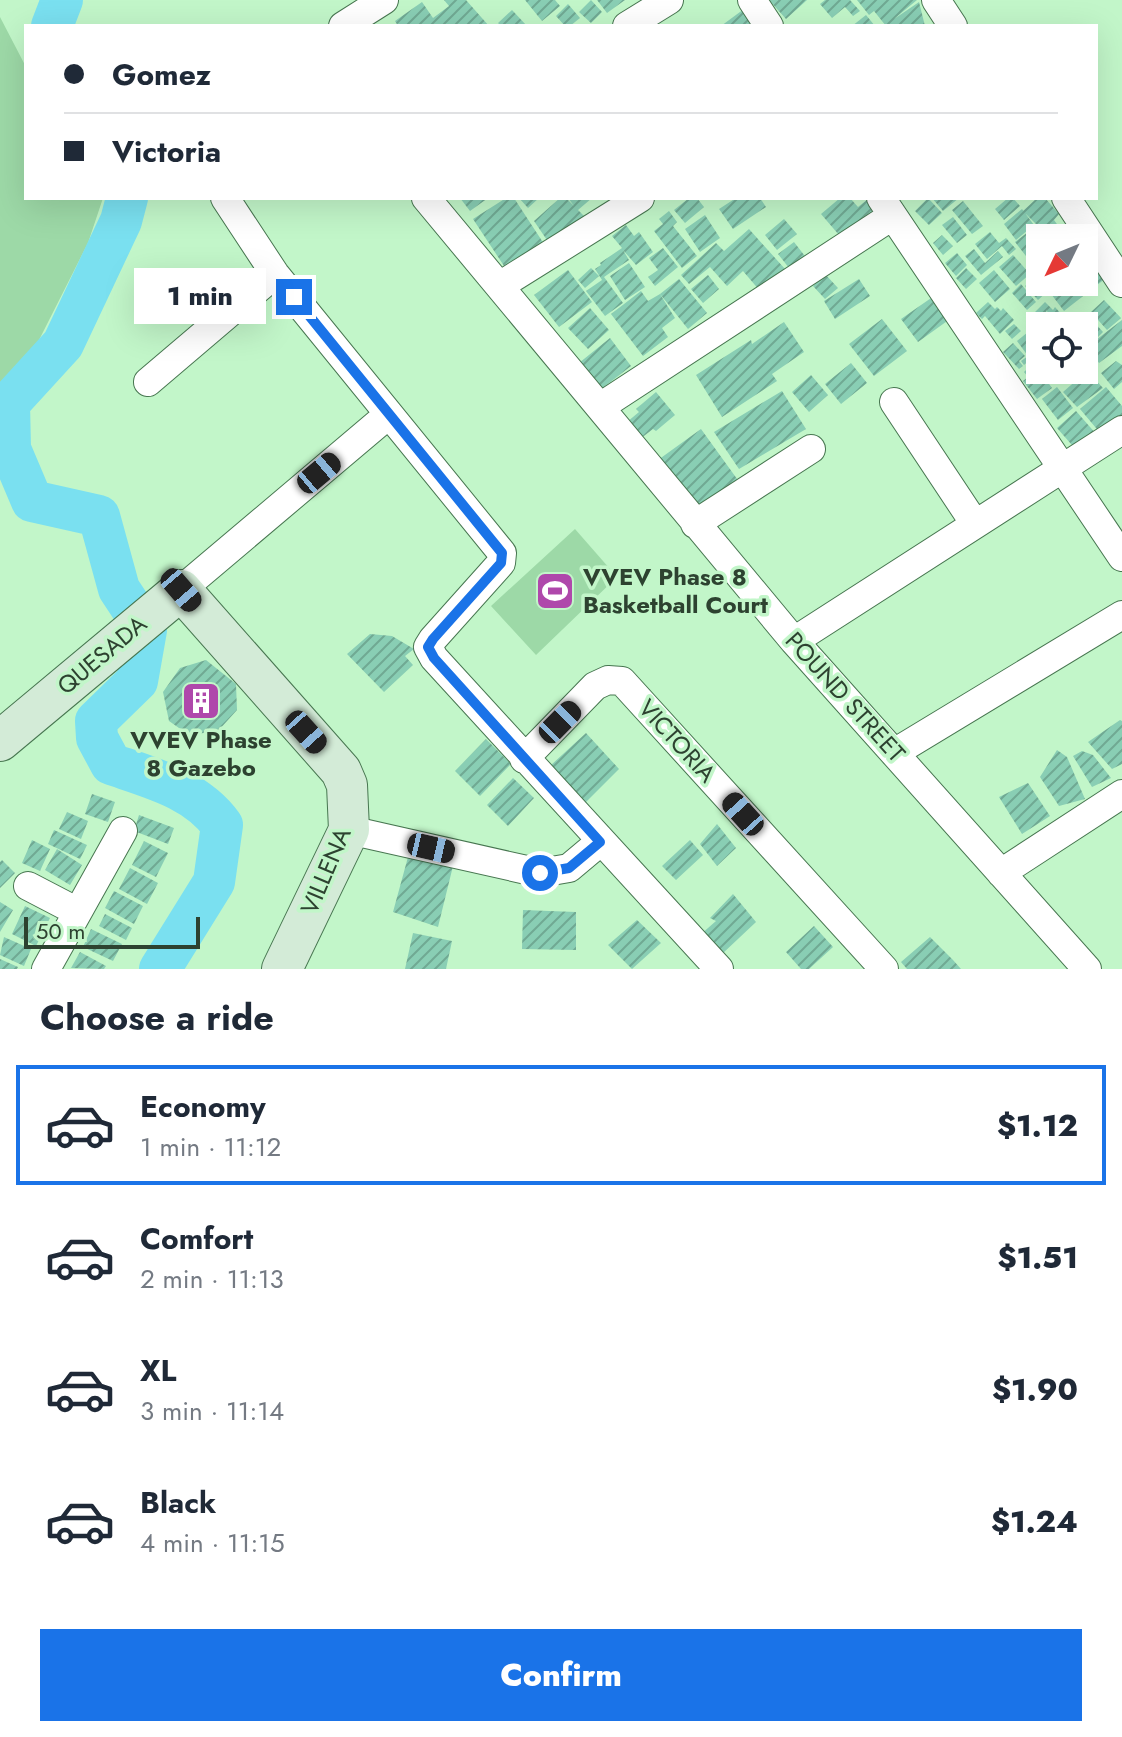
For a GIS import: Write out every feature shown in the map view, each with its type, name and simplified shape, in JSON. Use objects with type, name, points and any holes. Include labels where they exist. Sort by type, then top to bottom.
[{"type":"street","points":[[346,24],[384,0]]},
{"type":"street","points":[[630,24],[669,0]]},
{"type":"street","points":[[752,0],[768,24]]},
{"type":"street","points":[[936,0],[952,24]]},
{"type":"street","points":[[226,200],[275,274],[502,553],[501,563],[433,639],[428,647],[434,658],[719,969]]},
{"type":"street","name":"POUND STREET","points":[[428,200],[794,641],[1087,969]]},
{"type":"street","points":[[501,285],[637,200]]},
{"type":"street","points":[[1067,200],[1122,283]]},
{"type":"street","points":[[600,407],[886,207],[1122,557]]},
{"type":"street","points":[[148,382],[275,274]]},
{"type":"street","points":[[894,402],[975,524]]},
{"type":"street","name":"QUESADA","points":[[0,741],[388,415]]},
{"type":"street","points":[[794,641],[1122,430]]},
{"type":"street","points":[[695,524],[811,449]]},
{"type":"street","name":"VILLENA","points":[[170,598],[341,771],[347,785],[349,830],[282,969]]},
{"type":"street","points":[[894,753],[1122,615]]},
{"type":"street","name":"VICTORIA","points":[[524,759],[595,686],[608,680],[622,681],[884,969]]},
{"type":"street","points":[[1001,873],[1122,794]]},
{"type":"street","points":[[349,830],[540,873],[569,868],[600,842]]},
{"type":"street","points":[[46,969],[123,831]]},
{"type":"street","points":[[28,886],[76,911]]},
{"type":"green space","points":[[0,17],[24,63],[24,200],[102,200],[88,243],[37,344],[0,383]]},
{"type":"green space","name":"VVEV Phase 8 Basketball Court","points":[[575,529],[617,577],[536,655],[491,606]]},
{"type":"building","points":[[444,0],[466,0],[487,24],[397,24],[395,21],[422,2],[433,18],[449,6]]},
{"type":"building","points":[[525,0],[555,0],[560,6],[542,21]]},
{"type":"building","points":[[591,0],[602,12],[591,23],[579,12]]},
{"type":"building","points":[[597,0],[625,0],[607,13]]},
{"type":"building","points":[[769,0],[807,0],[786,19]]},
{"type":"building","points":[[825,0],[850,0],[860,11],[853,16],[845,7],[832,18],[820,4]]},
{"type":"building","points":[[857,0],[917,0],[894,19],[919,2],[924,24],[884,24],[874,11],[869,15]]},
{"type":"building","points":[[568,4],[580,18],[572,24],[563,24],[556,16]]},
{"type":"building","points":[[744,9],[755,24],[724,24]]},
{"type":"building","points":[[512,10],[525,24],[499,24]]},
{"type":"building","points":[[866,15],[873,24],[855,24]]},
{"type":"building","points":[[462,200],[485,200],[470,211]]},
{"type":"building","points":[[503,200],[515,200],[546,247],[508,272],[473,219]]},
{"type":"building","points":[[521,200],[537,200],[528,208]]},
{"type":"building","points":[[558,200],[568,200],[574,206],[570,200],[590,200],[578,210],[586,218],[551,246],[534,221]]},
{"type":"building","points":[[686,200],[699,200],[704,207],[685,223],[674,210]]},
{"type":"building","points":[[733,200],[761,200],[766,207],[733,229],[719,209]]},
{"type":"building","points":[[838,200],[852,200],[858,207],[869,200],[880,213],[845,242],[821,214]]},
{"type":"building","points":[[930,200],[942,213],[929,225],[915,211]]},
{"type":"building","points":[[934,200],[957,200],[943,211]]},
{"type":"building","points":[[1006,200],[1015,200],[1020,206],[1004,220],[995,209]]},
{"type":"building","points":[[1035,200],[1047,200],[1059,214],[1054,220],[1057,224],[1036,224],[1023,211]]},
{"type":"building","points":[[963,201],[983,226],[972,234],[952,210]]},
{"type":"building","points":[[1022,209],[1033,224],[1026,224],[1026,232],[1016,240],[1004,224]]},
{"type":"building","points":[[669,211],[677,222],[673,226],[697,256],[682,268],[654,231],[663,224],[659,219]]},
{"type":"building","points":[[705,215],[720,238],[700,252],[685,229]]},
{"type":"building","points":[[953,217],[967,235],[957,243],[942,225]]},
{"type":"building","points":[[784,219],[797,234],[777,250],[765,235]]},
{"type":"building","points":[[626,225],[634,236],[639,232],[653,252],[636,265],[623,250],[629,260],[604,277],[623,303],[605,316],[586,291],[602,280],[595,269],[600,263],[622,248],[612,236]]},
{"type":"building","points":[[749,229],[785,269],[760,291],[743,271],[727,286],[710,267],[689,284],[681,275],[716,243],[724,251]]},
{"type":"building","points":[[990,232],[999,243],[1006,238],[1016,249],[1009,255],[1002,246],[987,259],[975,244]]},
{"type":"building","points":[[1026,234],[1026,256],[1015,242]]},
{"type":"building","points":[[942,235],[953,246],[943,255],[933,243]]},
{"type":"building","points":[[794,242],[808,260],[793,273],[778,254]]},
{"type":"building","points":[[663,248],[678,267],[655,286],[648,277],[658,270],[649,258]]},
{"type":"building","points":[[974,249],[985,263],[998,251],[1003,257],[981,275],[965,256]]},
{"type":"building","points":[[957,253],[967,265],[956,276],[945,263]]},
{"type":"building","points":[[1013,255],[1026,270],[1026,277],[1016,286],[999,267]]},
{"type":"building","points":[[629,263],[645,287],[625,300],[610,276]]},
{"type":"building","points":[[1098,267],[1106,278],[1098,284]]},
{"type":"building","points":[[591,268],[599,276],[585,288],[578,280]]},
{"type":"building","points":[[966,268],[977,279],[966,289],[956,278]]},
{"type":"building","points":[[568,270],[592,302],[559,327],[534,295]]},
{"type":"building","points":[[994,270],[1010,289],[995,302],[979,283]]},
{"type":"building","points":[[825,274],[838,288],[825,299],[813,286]]},
{"type":"building","points":[[708,275],[719,289],[703,303],[691,289]]},
{"type":"building","points":[[679,279],[707,313],[688,329],[660,294]]},
{"type":"building","points":[[859,279],[870,296],[835,319],[824,301]]},
{"type":"building","points":[[1021,284],[1026,296],[1031,296],[1036,302],[1027,310],[1012,293]]},
{"type":"building","points":[[641,291],[648,301],[660,294],[675,318],[662,328],[668,337],[643,356],[611,314]]},
{"type":"building","points":[[934,296],[950,319],[918,342],[901,319]]},
{"type":"building","points":[[1053,296],[1083,296],[1064,311]]},
{"type":"building","points":[[1104,300],[1121,318],[1107,330],[1098,320],[1098,312],[1091,312]]},
{"type":"building","points":[[988,302],[995,309],[997,307],[1001,311],[1003,308],[1014,320],[1000,334],[985,316],[982,319],[976,313]]},
{"type":"building","points":[[1045,302],[1059,312],[1046,310],[1035,312]]},
{"type":"building","points":[[590,308],[609,330],[588,349],[568,328]]},
{"type":"building","points":[[882,319],[907,351],[874,376],[849,344]]},
{"type":"building","points":[[1122,320],[1122,346],[1099,363],[1098,338]]},
{"type":"building","points":[[784,322],[804,352],[772,374],[777,381],[722,417],[696,375]]},
{"type":"building","points":[[1014,324],[1021,331],[1012,339],[1005,331]]},
{"type":"building","points":[[1026,334],[1026,353],[1017,341]]},
{"type":"building","points":[[610,338],[631,366],[600,390],[579,363]]},
{"type":"building","points":[[1013,343],[1025,356],[1019,361],[1023,366],[1019,369],[1003,352]]},
{"type":"building","points":[[1116,361],[1122,365],[1122,382],[1114,389],[1101,373]]},
{"type":"building","points":[[851,363],[867,383],[841,404],[825,384]]},
{"type":"building","points":[[811,375],[828,395],[809,412],[792,392]]},
{"type":"building","points":[[1026,379],[1026,384],[1049,384],[1052,388],[1037,399],[1023,381]]},
{"type":"building","points":[[1098,383],[1103,388],[1077,407],[1063,392],[1072,384]]},
{"type":"building","points":[[1057,387],[1073,408],[1058,420],[1042,399]]},
{"type":"building","points":[[1106,387],[1122,406],[1122,416],[1101,434],[1080,409]]},
{"type":"building","points":[[782,391],[806,429],[739,469],[714,432]]},
{"type":"building","points":[[656,392],[675,415],[656,431],[653,429],[640,439],[627,422],[639,412],[636,409]]},
{"type":"building","points":[[1076,411],[1097,435],[1078,452],[1057,428]]},
{"type":"building","points":[[701,429],[740,483],[698,514],[658,460]]},
{"type":"building","points":[[370,634],[392,636],[414,649],[405,656],[413,665],[384,692],[347,654]]},
{"type":"building","name":"VVEV Phase 8 Gazebo","points":[[206,660],[236,684],[237,710],[218,731],[189,735],[169,721],[163,692],[180,668]]},
{"type":"building","points":[[1120,720],[1122,764],[1112,769],[1088,742]]},
{"type":"building","points":[[586,733],[619,769],[585,803],[550,766]]},
{"type":"building","points":[[486,739],[511,764],[480,796],[455,771]]},
{"type":"building","points":[[1057,750],[1067,757],[1085,799],[1059,806],[1040,777]]},
{"type":"building","points":[[1082,751],[1093,755],[1111,778],[1092,787],[1073,756]]},
{"type":"building","points":[[513,778],[534,798],[508,826],[487,805]]},
{"type":"building","points":[[1028,783],[1050,816],[1022,834],[999,797]]},
{"type":"building","points":[[92,794],[115,802],[108,822],[85,814]]},
{"type":"building","points":[[67,812],[88,821],[81,839],[59,829]]},
{"type":"building","points":[[139,815],[174,828],[168,844],[134,831]]},
{"type":"building","points":[[717,824],[736,848],[717,866],[700,844]]},
{"type":"building","points":[[54,830],[87,845],[80,859],[48,844]]},
{"type":"building","points":[[32,840],[50,849],[40,871],[22,863]]},
{"type":"building","points":[[690,840],[703,855],[676,880],[662,866]]},
{"type":"building","points":[[144,841],[168,853],[156,877],[132,865]]},
{"type":"building","points":[[57,849],[82,865],[70,885],[45,870]]},
{"type":"building","points":[[408,857],[453,866],[438,927],[393,912]]},
{"type":"building","points":[[2,860],[15,873],[0,888],[0,862]]},
{"type":"building","points":[[130,868],[158,883],[147,904],[119,889]]},
{"type":"building","points":[[114,891],[143,906],[134,924],[105,908]]},
{"type":"building","points":[[733,894],[756,922],[721,955],[700,935],[716,921],[710,918]]},
{"type":"building","points":[[0,902],[13,910],[0,932]]},
{"type":"building","points":[[25,906],[50,918],[36,946],[12,934]]},
{"type":"building","points":[[523,910],[576,912],[576,950],[522,949]]},
{"type":"building","points":[[105,914],[132,928],[126,940],[99,926]]},
{"type":"building","points":[[637,920],[661,943],[632,969],[608,945]]},
{"type":"building","points":[[814,926],[833,947],[809,969],[801,969],[786,952]]},
{"type":"building","points":[[91,929],[122,944],[113,961],[83,947]]},
{"type":"building","points":[[413,933],[452,941],[446,969],[405,969]]},
{"type":"building","points":[[4,937],[31,949],[24,966],[0,955]]},
{"type":"building","points":[[930,937],[961,969],[907,969],[901,962]]},
{"type":"building","points":[[80,952],[106,966],[104,969],[71,968]]},
{"type":"building","points":[[0,959],[18,967],[17,969],[0,969]]},
{"type":"waterway","points":[[53,24],[62,0]]},
{"type":"waterway","points":[[126,200],[121,221],[63,344],[9,403],[10,449],[32,501],[99,516],[119,589],[146,630],[137,681],[96,721],[97,738],[111,764],[172,786],[199,802],[222,825],[214,882],[160,969]]},
{"type":"place","name":"VVEV Phase 8 Basketball Court","points":[[555,591]]},
{"type":"place","name":"VVEV Phase 8 Gazebo","points":[[201,701]]},
{"type":"route","points":[[294,297],[500,548],[501,563],[428,647],[434,658],[600,842],[569,868],[540,873]]}]
